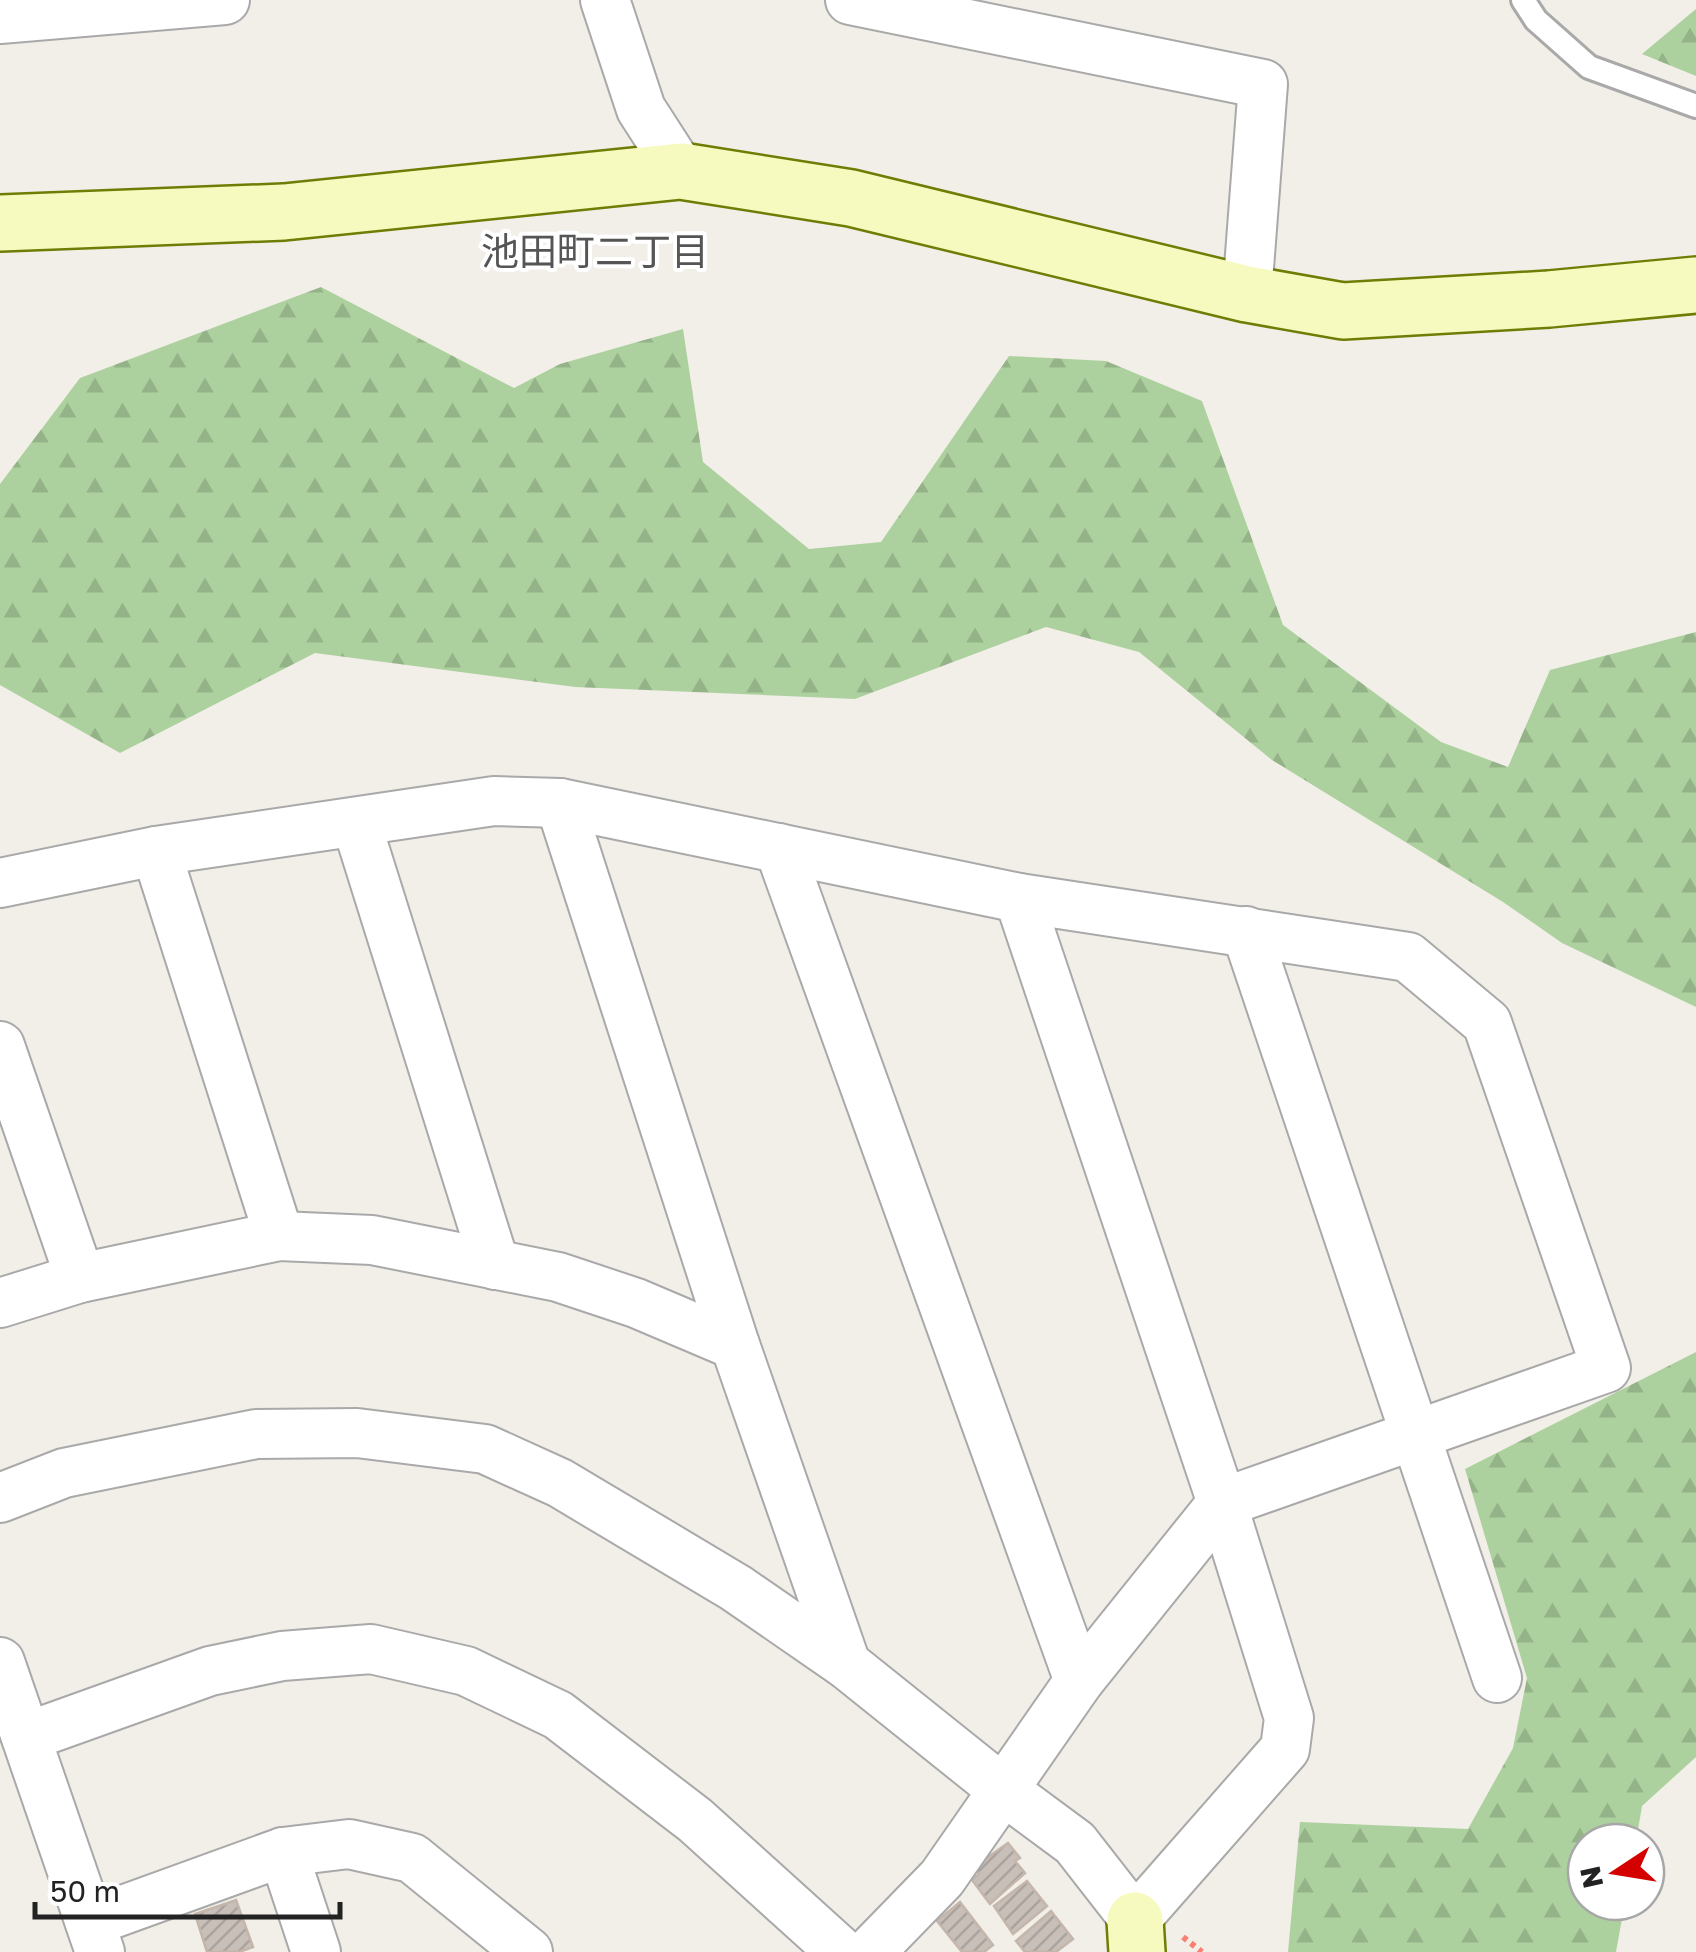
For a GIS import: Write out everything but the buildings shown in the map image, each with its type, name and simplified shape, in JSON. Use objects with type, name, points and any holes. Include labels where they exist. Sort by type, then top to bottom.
[{"type":"street","points":[[0,19],[224,0]]},
{"type":"street","points":[[605,0],[641,109],[681,171]]},
{"type":"street","points":[[850,0],[1262,84],[1247,294]]},
{"type":"street","points":[[0,223],[284,212],[681,171],[851,198],[1247,294],[1343,311],[1549,299],[1696,285]]},
{"type":"street","points":[[0,883],[156,851],[494,801],[560,803],[1019,898],[1408,958],[1487,1023],[1606,1368],[1222,1504],[1079,1681],[942,1878],[870,1952]]},
{"type":"street","points":[[560,803],[735,1345],[846,1664]]},
{"type":"street","points":[[356,822],[495,1265]]},
{"type":"street","points":[[778,848],[1079,1681]]},
{"type":"street","points":[[156,851],[279,1236]]},
{"type":"street","points":[[0,1498],[64,1474],[256,1434],[357,1433],[485,1449],[560,1483],[736,1588],[846,1664],[1002,1789],[1076,1842],[1136,1936],[1284,1749],[1289,1718],[1222,1504],[1019,898]]},
{"type":"street","points":[[1246,931],[1497,1678]]},
{"type":"street","points":[[0,1046],[80,1278]]},
{"type":"street","points":[[0,1303],[80,1278],[279,1236],[372,1240],[558,1277],[735,1345]]},
{"type":"street","points":[[26,1737],[210,1671],[282,1656],[370,1649],[466,1671],[558,1716],[694,1820],[840,1952]]},
{"type":"street","points":[[0,1662],[95,1937],[283,1852],[348,1844],[412,1858],[528,1952]]},
{"type":"street","points":[[283,1852],[316,1952]]},
{"type":"lane","points":[[1523,0],[1536,20],[1589,67],[1696,106]]},
{"type":"green space","points":[[1696,9],[1696,76],[1642,54]]},
{"type":"green space","points":[[321,287],[514,388],[560,364],[683,329],[703,462],[809,549],[881,542],[1009,356],[1106,361],[1202,401],[1283,625],[1441,742],[1508,767],[1550,670],[1696,632],[1696,1007],[1562,943],[1503,902],[1272,760],[1139,652],[1046,627],[855,699],[575,687],[315,653],[120,753],[0,685],[0,484],[80,378]]},
{"type":"green space","points":[[1696,1352],[1696,1757],[1642,1806],[1639,1822],[1566,1822],[1566,1922],[1621,1922],[1616,1952],[1288,1952],[1300,1822],[1468,1829],[1513,1748],[1527,1678],[1465,1469]]},
{"type":"district","name":"池田町二丁目","points":[[595,250]]}]
